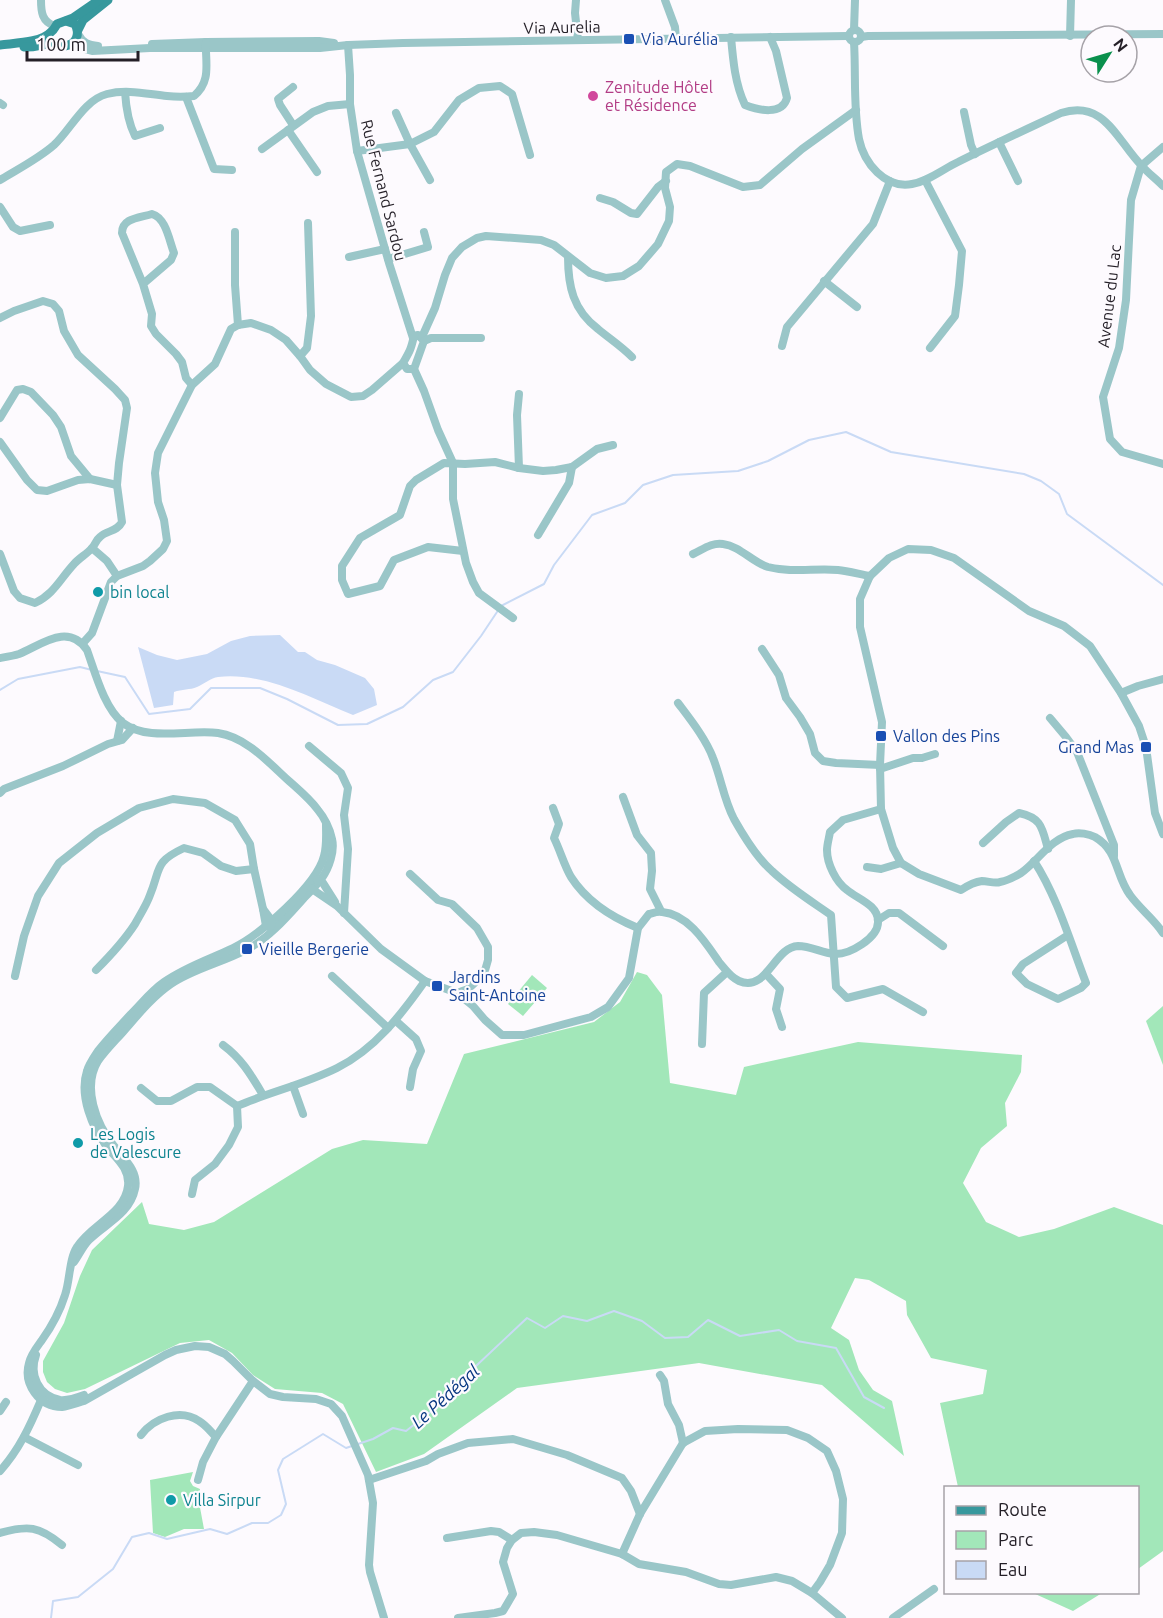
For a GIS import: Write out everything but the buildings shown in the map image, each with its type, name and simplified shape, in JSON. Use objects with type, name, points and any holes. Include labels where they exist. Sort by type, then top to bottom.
[{"type":"main road","points":[[99,0],[73,18],[60,22],[47,35],[30,41],[0,45],[31,47],[50,43],[69,45],[74,42],[83,20],[108,0]]},
{"type":"main road","points":[[66,21],[75,24],[78,32]]},
{"type":"main road","points":[[54,28],[54,39],[57,43]]},
{"type":"street","points":[[41,0],[41,12],[54,28]]},
{"type":"street","points":[[576,0],[578,40]]},
{"type":"street","points":[[665,0],[675,27],[676,38]]},
{"type":"street","points":[[855,0],[856,110],[859,139],[867,162],[879,176],[901,184],[925,180],[1061,113],[1084,110],[1097,115],[1106,122],[1141,166],[1163,186]]},
{"type":"street","points":[[1070,36],[1071,0]]},
{"type":"street","name":"Via Aurelia","points":[[78,32],[84,43],[89,45],[320,48],[415,42],[1163,34]]},
{"type":"street","points":[[731,37],[739,93],[745,105],[760,111],[781,107],[787,98],[776,51],[770,37]]},
{"type":"street","name":"Via Aurelia","points":[[69,45],[93,51],[206,45]]},
{"type":"street","points":[[0,180],[54,145],[93,101],[105,94],[125,92],[195,96],[206,79],[206,45]]},
{"type":"street","name":"Rue Fernand Sardou","points":[[348,45],[350,104],[357,151],[388,259],[420,338]]},
{"type":"street","points":[[357,151],[410,144],[434,132],[459,100],[479,88],[500,86],[512,94],[530,155]]},
{"type":"street","points":[[293,87],[278,99],[317,172]]},
{"type":"street","points":[[125,92],[126,110],[135,136],[160,128]]},
{"type":"street","points":[[186,96],[214,169],[232,170]]},
{"type":"street","points":[[261,149],[313,112],[328,106],[350,104]]},
{"type":"street","points":[[513,618],[479,593],[469,572],[453,498],[453,463],[414,369],[420,338],[435,308],[448,266],[457,252],[470,241],[486,236],[541,240],[554,245],[590,273],[606,278],[623,276],[639,266],[658,244],[669,221],[670,207],[665,188],[666,172],[677,164],[690,166],[742,187],[760,185],[802,149],[856,110]]},
{"type":"street","points":[[964,112],[975,154]]},
{"type":"street","points":[[396,113],[430,180]]},
{"type":"street","points":[[999,142],[1018,181]]},
{"type":"street","points":[[1141,166],[1163,147]]},
{"type":"street","name":"Avenue du Lac","points":[[1141,166],[1131,200],[1126,300],[1119,348],[1103,397],[1110,439],[1122,452],[1163,464]]},
{"type":"street","points":[[925,180],[962,251],[955,316],[930,348]]},
{"type":"street","points":[[600,198],[637,214],[658,187],[666,181]]},
{"type":"street","points":[[782,346],[787,327],[873,224],[890,181]]},
{"type":"street","points":[[0,207],[13,227],[20,231],[50,225]]},
{"type":"street","points":[[143,284],[171,260],[174,253],[162,220],[152,214],[125,222],[122,232],[143,284],[152,314],[151,326],[182,362],[186,378],[192,385]]},
{"type":"street","points":[[300,356],[307,348],[311,316],[308,223]]},
{"type":"street","points":[[235,232],[238,325]]},
{"type":"street","points":[[388,259],[429,247],[424,232]]},
{"type":"street","points":[[349,257],[385,249]]},
{"type":"street","points":[[568,257],[571,292],[580,308],[596,328],[632,357]]},
{"type":"street","points":[[824,281],[857,307]]},
{"type":"street","points":[[0,318],[43,301],[53,304],[59,311],[64,331],[78,355],[125,400],[128,408],[117,485],[122,522],[120,526],[101,535],[93,548],[74,564],[51,593],[34,603],[20,598],[14,591],[0,554]]},
{"type":"street","points":[[85,646],[101,613],[111,582],[117,576],[150,561],[163,549],[167,541],[156,483],[158,453],[192,385],[215,364],[231,329],[251,322],[271,330],[286,340],[310,370],[326,384],[351,397],[363,396],[372,390],[403,363],[409,356],[412,346],[420,338],[481,338]]},
{"type":"street","points":[[403,363],[407,369],[414,369]]},
{"type":"street","points":[[0,418],[16,390],[23,388],[31,392],[62,427],[71,456],[90,479]]},
{"type":"street","points":[[519,394],[517,415],[519,468]]},
{"type":"street","points":[[0,442],[27,480],[38,490],[47,491],[78,480],[90,479],[117,485]]},
{"type":"street","points":[[464,551],[428,548],[394,560],[380,586],[370,589],[348,594],[342,580],[342,566],[360,538],[400,515],[410,486],[444,463],[495,462],[543,471],[572,467],[597,449],[613,445]]},
{"type":"street","points":[[538,535],[569,483],[572,467]]},
{"type":"street","points":[[693,554],[713,544],[722,543],[768,567],[838,570],[870,576]]},
{"type":"street","points":[[93,548],[117,576]]},
{"type":"street","points":[[1163,834],[1155,813],[1146,747],[1139,726],[1121,693],[1090,646],[1064,626],[1029,611],[954,558],[931,549],[908,549],[889,558],[870,576],[860,599],[860,627],[882,722],[881,809],[892,848],[901,863],[919,874],[961,890],[983,881],[1000,883],[1021,873],[1063,837],[1074,833],[1090,835],[1105,843],[1130,895],[1163,933]]},
{"type":"street","points":[[0,658],[18,654],[57,637],[77,639],[85,646],[108,703],[122,721],[133,728],[149,733],[207,732],[220,733],[237,739],[266,760],[305,795],[326,824],[324,857],[313,882],[252,946],[191,973],[168,986],[153,998],[99,1060],[91,1085],[95,1110],[107,1136],[131,1167],[135,1178],[135,1190],[129,1203],[119,1215],[88,1241],[72,1266]]},
{"type":"street","points":[[762,649],[779,675],[786,698],[810,734],[815,753],[823,761],[880,767],[935,754]]},
{"type":"street","points":[[1121,693],[1163,679]]},
{"type":"street","points":[[678,704],[713,757],[733,818],[750,844],[770,870],[831,915],[836,987],[847,998],[883,989],[923,1012]]},
{"type":"street","points":[[1050,718],[1077,753],[1114,844],[1114,858]]},
{"type":"street","points":[[117,741],[122,721]]},
{"type":"street","points":[[0,780],[2,791],[122,740],[133,728]]},
{"type":"street","points":[[309,746],[341,773],[348,788],[344,815],[348,849],[345,913]]},
{"type":"street","points":[[623,796],[637,835],[651,853],[650,889],[661,912]]},
{"type":"street","points":[[15,976],[24,936],[38,896],[59,863],[97,833],[139,808],[173,799],[205,803],[235,820],[250,844],[263,909],[272,925]]},
{"type":"street","points":[[553,808],[559,824],[554,838],[571,877],[593,903],[617,920],[638,928]]},
{"type":"street","points":[[313,882],[381,949],[425,981],[457,993],[502,1035],[524,1035],[591,1017],[608,1007],[629,978],[638,928],[649,914],[661,912],[672,914],[688,923],[727,972],[744,982],[756,981],[766,974],[780,955],[797,946],[835,954],[859,948],[876,931],[878,920],[873,908],[845,889],[833,874],[827,850],[830,832],[843,820],[881,809]]},
{"type":"street","points":[[983,843],[1019,813],[1032,816],[1042,827],[1048,849]]},
{"type":"street","points":[[96,970],[119,946],[134,924],[150,895],[157,870],[169,855],[184,848],[203,853],[221,866],[236,871],[254,869]]},
{"type":"street","points":[[1034,861],[1046,879],[1068,935],[1086,983],[1081,988],[1058,999],[1027,984],[1016,973],[1023,964],[1068,935]]},
{"type":"street","points":[[867,867],[880,869],[901,863]]},
{"type":"street","points":[[410,874],[438,900],[452,904],[477,928],[488,947],[489,960],[484,974],[468,988],[457,993]]},
{"type":"street","points":[[878,920],[889,913],[899,913],[943,946]]},
{"type":"street","points":[[272,925],[239,945],[190,966],[161,984],[123,1023],[90,1063],[85,1087],[89,1111],[102,1140],[126,1171],[128,1189],[125,1198],[115,1210],[86,1235],[72,1256],[65,1295],[51,1327],[32,1354],[28,1378],[31,1389],[46,1399],[62,1407],[74,1405],[176,1350],[195,1346],[209,1347],[225,1354],[270,1394],[316,1399],[332,1404],[342,1416],[369,1480],[373,1503],[369,1565],[384,1618]]},
{"type":"street","points":[[702,1044],[704,993],[727,972]]},
{"type":"street","points":[[766,974],[780,989],[776,1009],[782,1027]]},
{"type":"street","points":[[332,976],[388,1028]]},
{"type":"street","points":[[237,1106],[337,1068],[362,1052],[396,1021],[425,981]]},
{"type":"street","points":[[396,1021],[416,1039],[421,1051],[413,1069],[410,1087]]},
{"type":"street","points":[[223,1045],[237,1055],[263,1095]]},
{"type":"street","points":[[293,1086],[303,1114]]},
{"type":"street","points":[[141,1088],[157,1101],[171,1101],[197,1087],[210,1087],[237,1106]]},
{"type":"street","points":[[192,1194],[195,1180],[215,1164],[238,1128],[237,1106]]},
{"type":"street","points":[[660,1375],[664,1381],[668,1404],[679,1425],[683,1443]]},
{"type":"street","points":[[198,1480],[202,1462],[253,1381]]},
{"type":"street","points":[[0,1471],[11,1459],[46,1399]]},
{"type":"street","points":[[0,1410],[6,1402]]},
{"type":"street","points":[[141,1435],[148,1425],[184,1414],[201,1421],[216,1437]]},
{"type":"street","points":[[622,1554],[640,1514],[683,1443],[705,1431],[787,1430],[808,1438],[827,1451],[836,1471],[843,1499],[842,1533],[830,1565],[812,1593]]},
{"type":"street","points":[[24,1437],[78,1465]]},
{"type":"street","points":[[369,1480],[426,1461],[468,1443],[513,1439],[567,1455],[622,1478],[631,1491],[640,1514]]},
{"type":"street","points":[[0,1533],[16,1528],[32,1527],[51,1536],[62,1545]]},
{"type":"street","points":[[447,1538],[490,1531],[500,1532],[512,1540]]},
{"type":"street","points":[[458,1618],[503,1614],[513,1594],[503,1562],[507,1548],[512,1540],[521,1533],[534,1532],[556,1534],[622,1554],[639,1564],[686,1572],[719,1584],[731,1585],[776,1577],[792,1581],[812,1593],[842,1618]]},
{"type":"street","points":[[893,1618],[934,1589]]},
{"type":"green space","points":[[637,972],[647,975],[662,995],[670,1083],[736,1095],[744,1067],[858,1042],[1022,1055],[1021,1072],[1005,1103],[1007,1126],[981,1148],[963,1183],[986,1222],[1019,1237],[1054,1229],[1114,1207],[1163,1225],[1163,1551],[1139,1568],[1139,1486],[958,1486],[940,1403],[983,1394],[987,1370],[931,1358],[907,1315],[906,1301],[869,1280],[855,1278],[831,1328],[849,1340],[859,1370],[873,1390],[892,1401],[904,1456],[822,1385],[699,1363],[517,1388],[424,1454],[376,1472],[343,1404],[322,1393],[275,1389],[253,1375],[232,1353],[209,1340],[180,1343],[85,1389],[67,1393],[55,1389],[47,1382],[43,1372],[43,1361],[64,1323],[80,1276],[92,1250],[142,1202],[149,1224],[184,1230],[214,1222],[332,1149],[363,1140],[427,1144],[464,1054],[594,1022],[620,1002]]},
{"type":"green space","points":[[532,975],[547,988],[523,1016],[508,1004]]},
{"type":"green space","points":[[1163,1006],[1163,1065],[1146,1021]]},
{"type":"green space","points":[[193,1472],[190,1481],[193,1486],[200,1489],[199,1502],[204,1529],[184,1529],[165,1537],[153,1533],[150,1480]]},
{"type":"green space","points":[[1035,1594],[1100,1594],[1073,1611]]},
{"type":"water","points":[[280,635],[298,652],[305,652],[317,660],[365,678],[374,689],[377,705],[353,715],[270,682],[236,676],[218,677],[194,688],[174,692],[173,705],[154,708],[138,647],[177,660],[207,654],[231,641],[250,636]]},
{"type":"waterway","points":[[97,671],[125,677],[149,714],[190,709],[211,688],[260,688],[338,725],[367,724],[403,707],[433,680],[453,672],[501,606],[544,584],[554,565],[592,515],[625,503],[643,485],[673,475],[738,471],[768,461],[809,440],[846,432],[891,452],[1024,474],[1041,481],[1059,494],[1067,514],[1163,585]]},
{"type":"waterway","points":[[0,690],[18,679],[80,667],[92,670]]},
{"type":"waterway","name":"Le Pédégal","points":[[358,1444],[393,1428],[406,1431],[442,1403],[476,1366],[527,1318],[545,1328],[563,1316],[587,1321],[614,1311],[642,1321],[665,1338],[688,1337],[708,1320],[740,1336],[779,1330],[797,1341],[836,1348],[864,1397],[884,1408]]},
{"type":"waterway","name":"Le Pédégal","points":[[51,1618],[53,1601],[78,1597],[113,1569],[132,1537],[149,1533],[167,1539],[210,1529],[227,1534],[252,1523],[268,1523],[281,1515],[286,1504],[278,1470],[283,1459],[323,1434],[346,1448],[352,1446]]},
{"type":"place","name":"Via Aurélia","points":[[629,39]]},
{"type":"place","name":"Zenitude Hôtel et Résidence","points":[[593,96]]},
{"type":"place","name":"bin local","points":[[98,592]]},
{"type":"place","name":"Vallon des Pins","points":[[881,736]]},
{"type":"place","name":"Grand Mas","points":[[1146,747]]},
{"type":"place","name":"Vieille Bergerie","points":[[247,949]]},
{"type":"place","name":"Jardins Saint-Antoine","points":[[437,986]]},
{"type":"place","name":"Les Logis de Valescure","points":[[78,1143]]},
{"type":"place","name":"Villa Sirpur","points":[[171,1500]]}]
